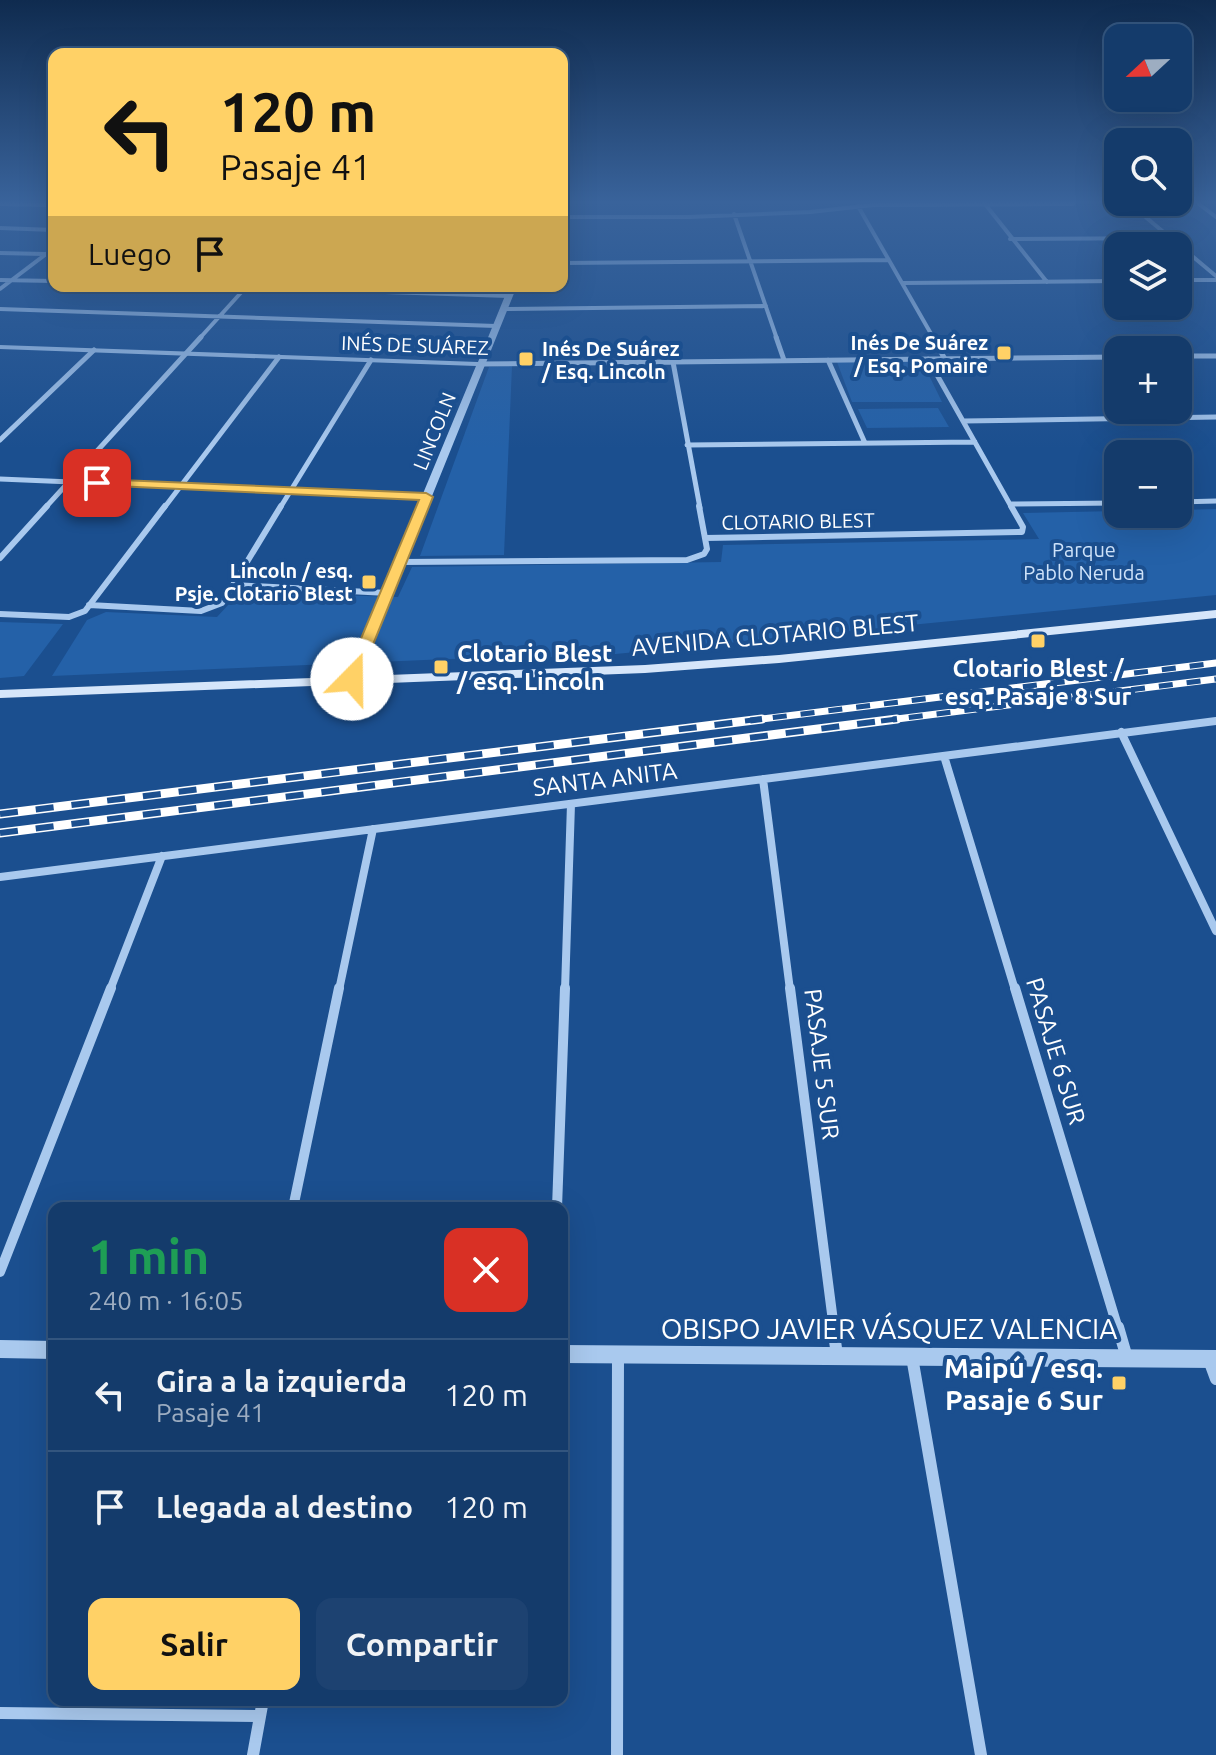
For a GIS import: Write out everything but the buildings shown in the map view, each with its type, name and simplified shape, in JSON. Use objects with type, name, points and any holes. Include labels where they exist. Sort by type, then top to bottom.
[{"type":"main road","name":"AVENIDA CLOTARIO BLEST","points":[[0,694],[577,673],[713,665],[1216,614]]},
{"type":"street","points":[[759,286],[784,360]]},
{"type":"street","points":[[905,286],[945,359]]},
{"type":"street","points":[[0,558],[242,292]]},
{"type":"street","points":[[392,292],[509,296]]},
{"type":"street","name":"LINCOLN","points":[[352,679],[511,292]]},
{"type":"street","points":[[503,309],[766,306]]},
{"type":"street","points":[[0,309],[496,326]]},
{"type":"street","name":"INÉS DE SUÁREZ","points":[[1,348],[481,364],[1104,357]]},
{"type":"street","points":[[0,440],[94,350]]},
{"type":"street","points":[[1192,356],[1216,356]]},
{"type":"street","points":[[0,614],[69,617],[81,614],[279,357]]},
{"type":"street","points":[[928,359],[1011,504],[1104,503]]},
{"type":"street","points":[[89,605],[209,609],[222,603],[371,360]]},
{"type":"street","points":[[828,360],[865,443]]},
{"type":"street","points":[[673,362],[705,538]]},
{"type":"street","points":[[963,421],[1216,417]]},
{"type":"street","points":[[687,445],[975,442]]},
{"type":"street","points":[[0,479],[426,497]]},
{"type":"street","points":[[1192,502],[1216,501]]},
{"type":"street","name":"CLOTARIO BLEST","points":[[400,562],[687,560],[706,552],[705,538],[1022,532],[1023,527],[1011,504]]},
{"type":"street","points":[[233,585],[387,593]]},
{"type":"street","name":"SANTA ANITA","points":[[0,877],[1216,721]]},
{"type":"street","points":[[1121,732],[1216,931]]},
{"type":"street","name":"PASAJE 6 SUR","points":[[944,756],[1127,1358]]},
{"type":"street","name":"PASAJE 5 SUR","points":[[763,779],[837,1356]]},
{"type":"street","points":[[557,1202],[571,804]]},
{"type":"street","points":[[294,1202],[373,829]]},
{"type":"street","points":[[0,1272],[162,856]]},
{"type":"street","points":[[0,1349],[48,1350]]},
{"type":"street","name":"OBISPO JAVIER VÁSQUEZ VALENCIA","points":[[568,1354],[1212,1359]]},
{"type":"street","points":[[617,1755],[618,1354]]},
{"type":"street","points":[[912,1356],[981,1755]]},
{"type":"street","points":[[1212,1359],[1216,1379]]},
{"type":"street","points":[[253,1755],[262,1706]]},
{"type":"street","points":[[0,1713],[260,1716]]},
{"type":"green space","points":[[922,361],[942,402],[852,402],[837,362]]},
{"type":"green space","points":[[512,366],[504,555],[420,556],[489,367]]},
{"type":"green space","points":[[938,408],[949,427],[867,428],[858,409]]},
{"type":"green space","name":"Parque Pablo Neruda","points":[[1216,509],[1216,595],[595,656],[448,659],[52,676],[87,620],[106,612],[217,617],[240,592],[398,597],[412,567],[721,562],[723,545],[1039,539],[1023,513],[1104,511],[1104,528],[1192,528],[1192,510]]},
{"type":"green space","points":[[0,622],[63,624],[24,676],[0,678]]},
{"type":"railway","points":[[745,721],[1216,663]]},
{"type":"railway","points":[[881,721],[1216,679]]},
{"type":"railway","points":[[0,814],[762,719]]},
{"type":"railway","points":[[0,833],[897,719]]},
{"type":"place","name":"Inés De Suárez / Esq. Pomaire","points":[[1004,353]]},
{"type":"place","name":"Inés De Suárez / Esq. Lincoln","points":[[526,359]]},
{"type":"place","name":"Lincoln / esq. Psje. Clotario Blest","points":[[369,582]]},
{"type":"place","name":"Clotario Blest / esq. Pasaje 8 Sur","points":[[1038,641]]},
{"type":"place","name":"Clotario Blest / esq. Lincoln","points":[[441,667]]},
{"type":"place","name":"Maipú / esq. Pasaje 6 Sur","points":[[1119,1383]]},
{"type":"route","points":[[97,483],[426,497],[352,679]]}]
